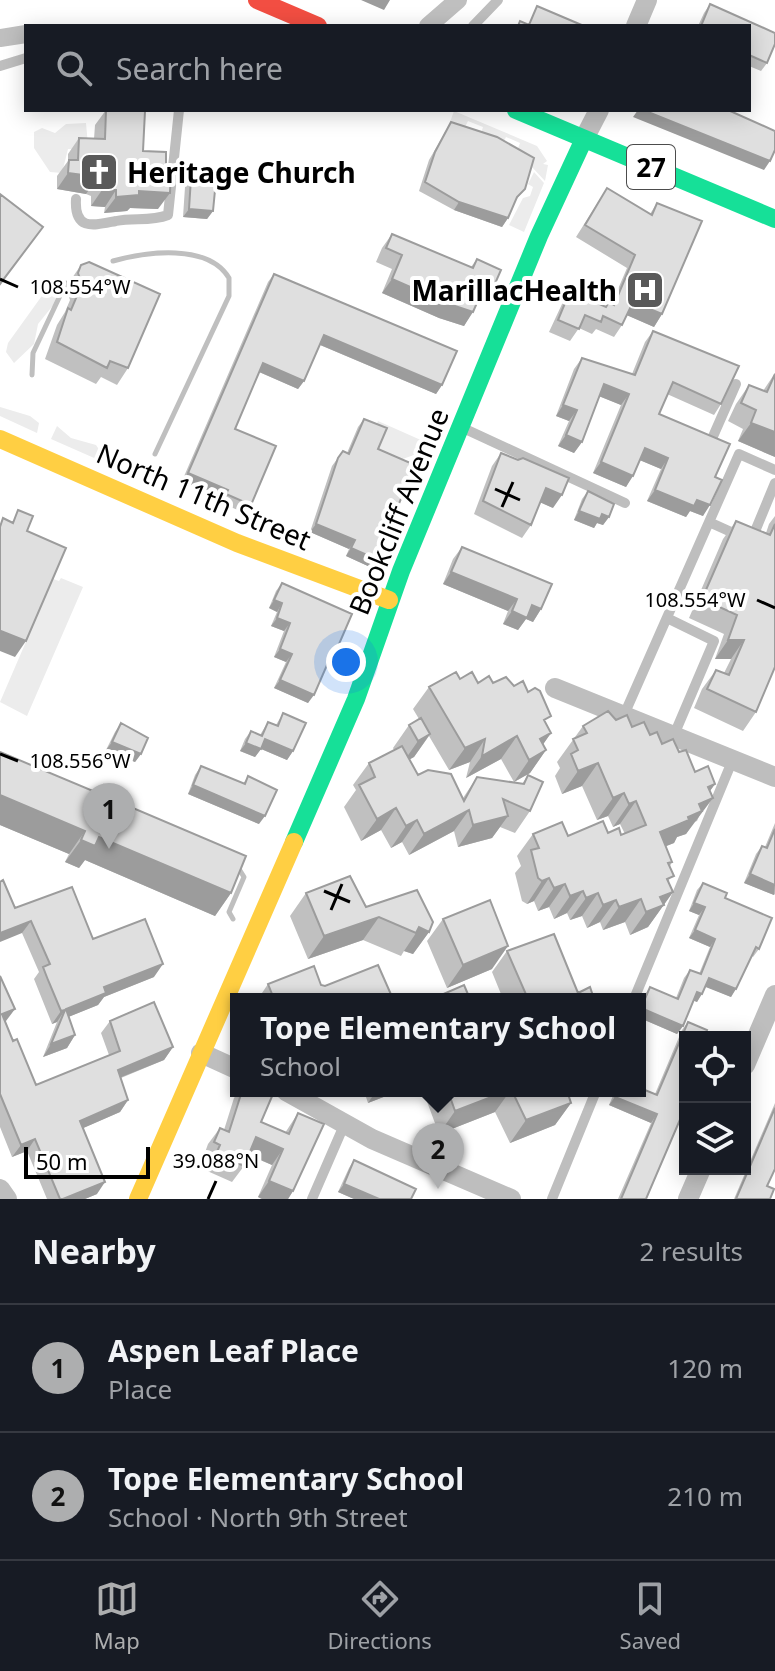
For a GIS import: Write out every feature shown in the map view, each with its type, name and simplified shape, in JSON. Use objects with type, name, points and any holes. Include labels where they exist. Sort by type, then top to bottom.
[{"type":"street","points":[[257,0],[313,24]]},
{"type":"street","points":[[637,24],[647,0]]},
{"type":"street","name":"27","points":[[521,112],[775,219]]},
{"type":"street","name":"Bookcliff Avenue","points":[[138,1199],[356,699],[389,600],[539,236],[598,112]]},
{"type":"street","name":"North 11th Street","points":[[0,439],[237,543],[389,600]]},
{"type":"street","points":[[555,688],[775,777]]},
{"type":"street","points":[[751,1051],[775,995]]},
{"type":"street","points":[[756,1040],[775,1048]]},
{"type":"street","points":[[201,1053],[230,1066]]},
{"type":"street","points":[[297,1097],[372,1139],[511,1199]]},
{"type":"street","points":[[688,1199],[698,1175]]},
{"type":"street","points":[[0,1189],[7,1199]]},
{"type":"lane","points":[[475,24],[498,0]]},
{"type":"lane","points":[[0,66],[24,59]]},
{"type":"lane","points":[[76,199],[79,216],[88,225],[98,227],[115,221],[152,220],[168,215],[179,112]]},
{"type":"lane","points":[[711,441],[736,384]]},
{"type":"lane","points":[[461,428],[625,503]]},
{"type":"lane","points":[[699,436],[775,470]]},
{"type":"lane","points":[[624,715],[739,454]]},
{"type":"lane","points":[[709,522],[751,541],[775,483]]},
{"type":"lane","points":[[667,618],[714,641],[674,735]]},
{"type":"lane","points":[[636,993],[733,759]]},
{"type":"lane","points":[[552,1199],[594,1097]]},
{"type":"lane","points":[[312,1199],[345,1123]]},
{"type":"shaded area","points":[[456,112],[537,146],[547,161],[543,164],[548,165],[545,181],[517,151],[520,143],[506,137],[503,143],[481,133],[483,127],[468,121],[464,129],[449,125]]},
{"type":"shaded area","points":[[86,123],[88,145],[83,149],[68,149],[62,173],[50,172],[34,148],[34,132],[42,128],[55,133],[66,124]]},
{"type":"shaded area","points":[[534,172],[544,183],[524,232],[509,225],[523,198],[530,196],[533,187],[528,184]]},
{"type":"shaded area","points":[[54,279],[61,285],[55,303],[38,324],[34,344],[14,363],[6,352],[8,343]]},
{"type":"shaded area","points":[[0,407],[30,416],[39,423],[37,433],[0,416]]},
{"type":"shaded area","points":[[378,421],[432,445],[431,449],[397,461],[375,451],[373,432]]},
{"type":"shaded area","points":[[57,426],[71,438],[96,445],[102,454],[101,461],[51,439]]},
{"type":"shaded area","points":[[61,578],[83,587],[27,716],[0,702],[53,579],[59,581]]},
{"type":"building","points":[[710,4],[775,33],[775,44],[767,63],[751,56],[751,24],[702,24]]},
{"type":"building","points":[[537,6],[579,24],[529,24]]},
{"type":"building","name":"Heritage Church","points":[[106,112],[145,112],[143,151],[166,152],[166,165],[171,165],[170,193],[139,191],[139,195],[116,197],[116,190],[102,190],[103,180],[98,177],[68,173],[69,160],[78,160],[79,138],[105,139]]},
{"type":"building","points":[[648,112],[732,112],[775,131],[775,150],[770,161]]},
{"type":"building","points":[[451,122],[497,137],[534,158],[525,189],[517,197],[508,218],[459,202],[425,182],[435,152]]},
{"type":"building","points":[[191,178],[216,180],[213,211],[189,209]]},
{"type":"building","points":[[607,188],[652,215],[657,203],[702,221],[662,314],[633,302],[622,325],[603,316],[601,322],[585,315],[579,329],[558,320],[570,291],[606,307],[609,302],[614,305],[635,255],[585,225]]},
{"type":"building","points":[[0,194],[43,227],[0,284]]},
{"type":"building","points":[[392,234],[473,268],[477,259],[501,270],[494,286],[486,282],[473,312],[392,279],[402,255],[386,248]]},
{"type":"building","points":[[89,262],[160,294],[128,368],[110,361],[107,368],[57,342],[68,308],[71,310],[82,284],[78,273],[81,265]]},
{"type":"building","points":[[274,274],[457,351],[442,385],[324,335],[304,381],[263,363],[235,429],[276,446],[251,505],[226,494],[228,490],[188,473]]},
{"type":"building","points":[[653,331],[739,366],[721,404],[673,382],[659,414],[730,444],[715,477],[722,480],[710,505],[697,500],[694,506],[655,490],[668,458],[645,448],[633,476],[601,462],[629,394],[604,384],[582,442],[566,435],[577,410],[563,405],[582,358],[635,375]]},
{"type":"building","points":[[775,374],[775,432],[751,423],[756,410],[741,403],[749,385],[767,392]]},
{"type":"building","points":[[364,419],[387,428],[378,449],[415,465],[376,559],[351,548],[355,540],[316,524],[338,458],[343,451],[349,454]]},
{"type":"building","points":[[501,453],[518,460],[523,458],[569,478],[562,495],[546,488],[531,525],[483,501]]},
{"type":"building","points":[[588,491],[614,504],[609,517],[602,514],[600,519],[579,511]]},
{"type":"building","points":[[18,510],[33,516],[27,531],[66,548],[26,641],[0,633],[0,527],[3,518],[13,523]]},
{"type":"building","points":[[736,521],[770,535],[775,524],[775,667],[756,712],[707,689],[716,670],[729,675],[744,640],[728,640],[737,615],[702,599]]},
{"type":"building","points":[[462,547],[552,584],[541,609],[532,605],[527,618],[512,611],[517,599],[451,572]]},
{"type":"building","points":[[282,583],[352,614],[335,660],[330,658],[314,695],[280,680],[292,654],[280,649],[290,623],[277,618],[282,603],[274,600]]},
{"type":"building","points":[[456,672],[460,679],[472,672],[478,683],[489,676],[493,683],[506,677],[514,686],[523,681],[528,692],[535,688],[540,691],[551,716],[544,720],[551,733],[540,739],[546,750],[529,760],[517,736],[482,756],[485,739],[465,748],[429,687]]},
{"type":"building","points":[[608,711],[616,720],[627,715],[632,727],[644,722],[650,735],[657,732],[662,744],[673,739],[679,752],[686,750],[695,772],[708,766],[715,784],[708,787],[713,798],[699,804],[702,811],[660,832],[672,862],[668,863],[674,876],[667,879],[673,892],[660,897],[664,905],[646,912],[641,899],[619,907],[616,900],[603,905],[598,893],[586,898],[583,891],[570,896],[565,884],[554,888],[549,878],[542,881],[538,878],[531,850],[539,848],[533,834],[562,822],[568,836],[603,821],[608,833],[619,828],[621,835],[646,825],[636,801],[629,804],[624,793],[613,798],[598,763],[578,771],[571,754],[578,750],[573,739],[587,733],[583,726]]},
{"type":"building","points":[[283,713],[306,723],[293,751],[265,739],[261,749],[246,743],[251,731],[262,736],[268,722],[278,726]]},
{"type":"building","points":[[421,718],[430,734],[418,741],[409,725]]},
{"type":"building","points":[[121,723],[148,738],[141,754],[112,742]]},
{"type":"building","points":[[402,746],[418,775],[428,770],[451,774],[464,801],[477,777],[524,784],[528,775],[543,782],[530,811],[503,799],[508,816],[473,825],[469,810],[424,834],[417,820],[406,826],[396,808],[377,819],[359,785],[375,777],[369,763]]},
{"type":"building","points":[[0,752],[100,794],[104,785],[118,791],[114,800],[246,856],[231,893],[99,837],[95,846],[81,840],[85,831],[0,795]]},
{"type":"building","points":[[201,766],[245,784],[248,776],[277,790],[265,816],[193,785]]},
{"type":"building","points":[[775,829],[775,885],[750,874],[762,846],[767,848]]},
{"type":"building","points":[[350,876],[366,907],[417,890],[433,922],[429,932],[419,927],[416,933],[379,917],[324,936],[306,893]]},
{"type":"building","points":[[3,880],[15,908],[72,887],[93,939],[145,919],[163,964],[104,987],[106,993],[66,1009],[75,1035],[51,1044],[65,1010],[61,1011],[43,967],[50,964],[31,921],[0,933],[0,882]]},
{"type":"building","points":[[703,883],[727,893],[725,898],[772,918],[759,949],[756,947],[736,989],[709,978],[702,994],[697,992],[683,1026],[646,1010],[646,996],[650,987],[678,999],[690,970],[701,974],[715,939],[695,930],[705,907],[694,903]]},
{"type":"building","points":[[490,900],[508,946],[463,965],[443,919]]},
{"type":"building","points":[[554,934],[578,993],[525,993],[507,951]]},
{"type":"building","points":[[378,965],[390,993],[272,993],[268,984],[314,966],[321,985]]},
{"type":"building","points":[[0,976],[15,1009],[2,1014],[13,1041],[17,1039],[36,1085],[120,1051],[110,1021],[154,1002],[173,1047],[118,1070],[128,1100],[80,1121],[105,1182],[63,1199],[60,1199],[35,1139],[21,1145],[0,1094]]},
{"type":"building","points":[[464,985],[467,993],[446,993]]},
{"type":"building","points":[[590,987],[592,993],[578,993]]},
{"type":"building","points":[[688,1022],[707,1031],[684,1031]]},
{"type":"building","points":[[679,1043],[679,1122],[646,1199],[621,1199],[657,1114],[615,1097],[646,1097],[646,1090],[657,1095]]},
{"type":"building","points":[[240,1097],[272,1097],[261,1122],[289,1134],[298,1113],[324,1124],[293,1191],[269,1181],[283,1149],[256,1137],[244,1166],[216,1154],[220,1145],[214,1142],[220,1128],[229,1132]]},
{"type":"building","points":[[450,1097],[491,1097],[455,1111]]},
{"type":"building","points":[[515,1097],[569,1097],[571,1103],[526,1120]]},
{"type":"building","points":[[775,1108],[775,1169],[767,1186],[774,1189],[770,1199],[736,1199],[746,1175],[751,1175],[751,1164]]},
{"type":"building","points":[[354,1160],[416,1189],[411,1199],[379,1199],[344,1184]]},
{"type":"waterway","points":[[430,24],[458,0]]},
{"type":"waterway","points":[[0,38],[24,34]]},
{"type":"waterway","points":[[113,261],[159,253],[192,255],[207,259],[229,278],[229,296],[155,454]]},
{"type":"waterway","points":[[32,375],[33,353],[66,283]]},
{"type":"waterway","points":[[233,919],[229,912],[244,877],[239,869]]},
{"type":"traffic: fast","points":[[521,112],[775,219]]},
{"type":"traffic: fast","points":[[294,842],[356,699],[401,571],[539,236],[584,139]]},
{"type":"traffic: slow","points":[[0,439],[237,543],[389,600]]},
{"type":"traffic: slow","points":[[138,1199],[294,842]]},
{"type":"traffic: jam","points":[[257,0],[313,24]]},
{"type":"place","name":"Heritage Church","points":[[99,172]]},
{"type":"place","name":"MarillacHealth","points":[[645,290]]},
{"type":"place","name":"Aspen Leaf Place","points":[[109,849]]},
{"type":"place","name":"Tope Elementary School","points":[[438,1189]]}]
